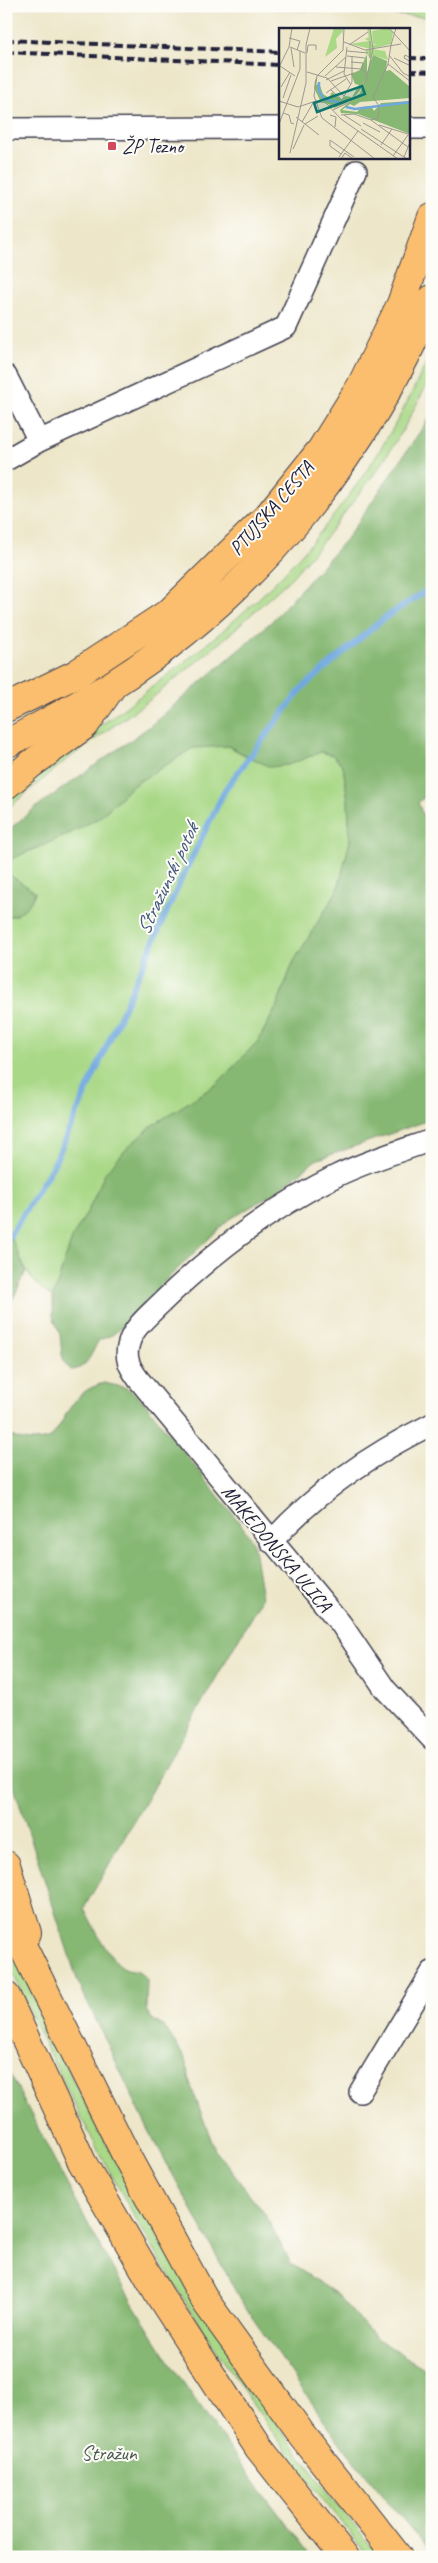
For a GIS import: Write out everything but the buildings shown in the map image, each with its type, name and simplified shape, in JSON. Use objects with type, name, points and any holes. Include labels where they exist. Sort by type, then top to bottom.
[{"type":"main road","name":"PTUJSKA CESTA","points":[[6,708],[76,674],[170,612],[268,516],[321,450],[361,386],[401,304],[432,217]]},
{"type":"main road","name":"PTUJSKA CESTA","points":[[6,744],[113,685],[150,659],[235,588],[288,532],[344,461],[384,399],[411,349],[432,299]]},
{"type":"main road","points":[[6,785],[31,764],[85,725],[113,685]]},
{"type":"main road","points":[[6,1866],[24,1921],[42,1988]]},
{"type":"main road","points":[[6,1913],[128,2159],[206,2302],[303,2436],[398,2557]]},
{"type":"main road","points":[[7,1999],[82,2162],[160,2296],[259,2448],[345,2557]]},
{"type":"street","points":[[6,129],[279,128]]},
{"type":"street","points":[[410,128],[432,128]]},
{"type":"street","points":[[6,460],[39,441],[286,327],[356,171]]},
{"type":"street","points":[[6,376],[39,441]]},
{"type":"street","name":"MAKEDONSKA ULICA","points":[[432,1140],[376,1158],[338,1175],[302,1194],[236,1238],[175,1289],[147,1316],[131,1337],[127,1354],[128,1363],[139,1380],[271,1542],[341,1624],[385,1689],[425,1717],[432,1739]]},
{"type":"street","points":[[271,1542],[296,1515],[325,1492],[401,1440],[432,1424]]},
{"type":"street","points":[[360,2092],[432,1972]]},
{"type":"green space","points":[[227,6],[430,6],[430,17]]},
{"type":"green space","points":[[432,348],[432,375],[404,428],[381,465],[320,545],[290,579],[223,640],[151,699],[65,761],[6,810],[6,797],[196,653],[256,601],[283,574],[358,484],[399,417],[417,383]]},
{"type":"green space","points":[[432,414],[432,792],[418,802],[432,840],[432,1119],[316,1160],[274,1193],[227,1221],[163,1283],[124,1326],[112,1335],[99,1340],[85,1363],[77,1369],[71,1370],[65,1363],[62,1355],[60,1334],[53,1316],[53,1297],[73,1236],[87,1213],[105,1173],[130,1145],[153,1125],[217,1084],[258,1041],[276,1008],[293,963],[338,889],[350,841],[348,800],[343,766],[333,755],[321,752],[288,765],[270,767],[228,746],[193,748],[132,786],[100,817],[67,835],[11,859],[10,875],[35,892],[31,902],[24,909],[6,917],[6,832],[35,808],[149,727],[271,622],[348,537]]},
{"type":"green space","points":[[228,746],[252,759],[321,752],[333,755],[343,766],[348,800],[350,841],[338,889],[293,963],[276,1008],[258,1041],[217,1084],[195,1100],[87,1213],[73,1236],[53,1297],[36,1284],[24,1266],[6,1226],[6,917],[17,915],[9,875],[11,859],[67,835],[100,817],[132,786],[193,747]]},
{"type":"green space","points":[[6,1226],[26,1271],[6,1314]]},
{"type":"green space","points":[[104,1383],[127,1388],[143,1401],[243,1527],[253,1542],[262,1598],[84,1908],[101,1941],[118,1964],[127,1970],[140,1973],[147,1980],[146,2010],[152,2019],[165,2027],[187,2062],[188,2078],[215,2150],[265,2214],[291,2264],[335,2293],[376,2338],[432,2373],[432,2554],[345,2450],[242,2303],[144,2121],[78,1982],[6,1763],[6,1433],[28,1441],[40,1441],[51,1438],[72,1404],[84,1392]]},
{"type":"green space","points":[[6,1931],[51,2038],[121,2170],[280,2428],[335,2503],[381,2557],[369,2557],[280,2443],[199,2323],[161,2262],[90,2135],[38,2029],[6,1958]]},
{"type":"green space","name":"Stražun","points":[[6,2065],[94,2235],[152,2335],[229,2448],[312,2557],[6,2557]]},
{"type":"waterway","name":"Stražunski potok","points":[[6,1242],[54,1164],[181,880],[226,788],[302,688],[383,619],[432,587]]},
{"type":"railway","points":[[6,40],[279,52]]},
{"type":"railway","points":[[6,52],[279,65]]},
{"type":"railway","points":[[410,58],[432,59]]},
{"type":"railway","points":[[410,71],[432,72]]},
{"type":"place","name":"ŽP Tezno","points":[[112,146]]}]
